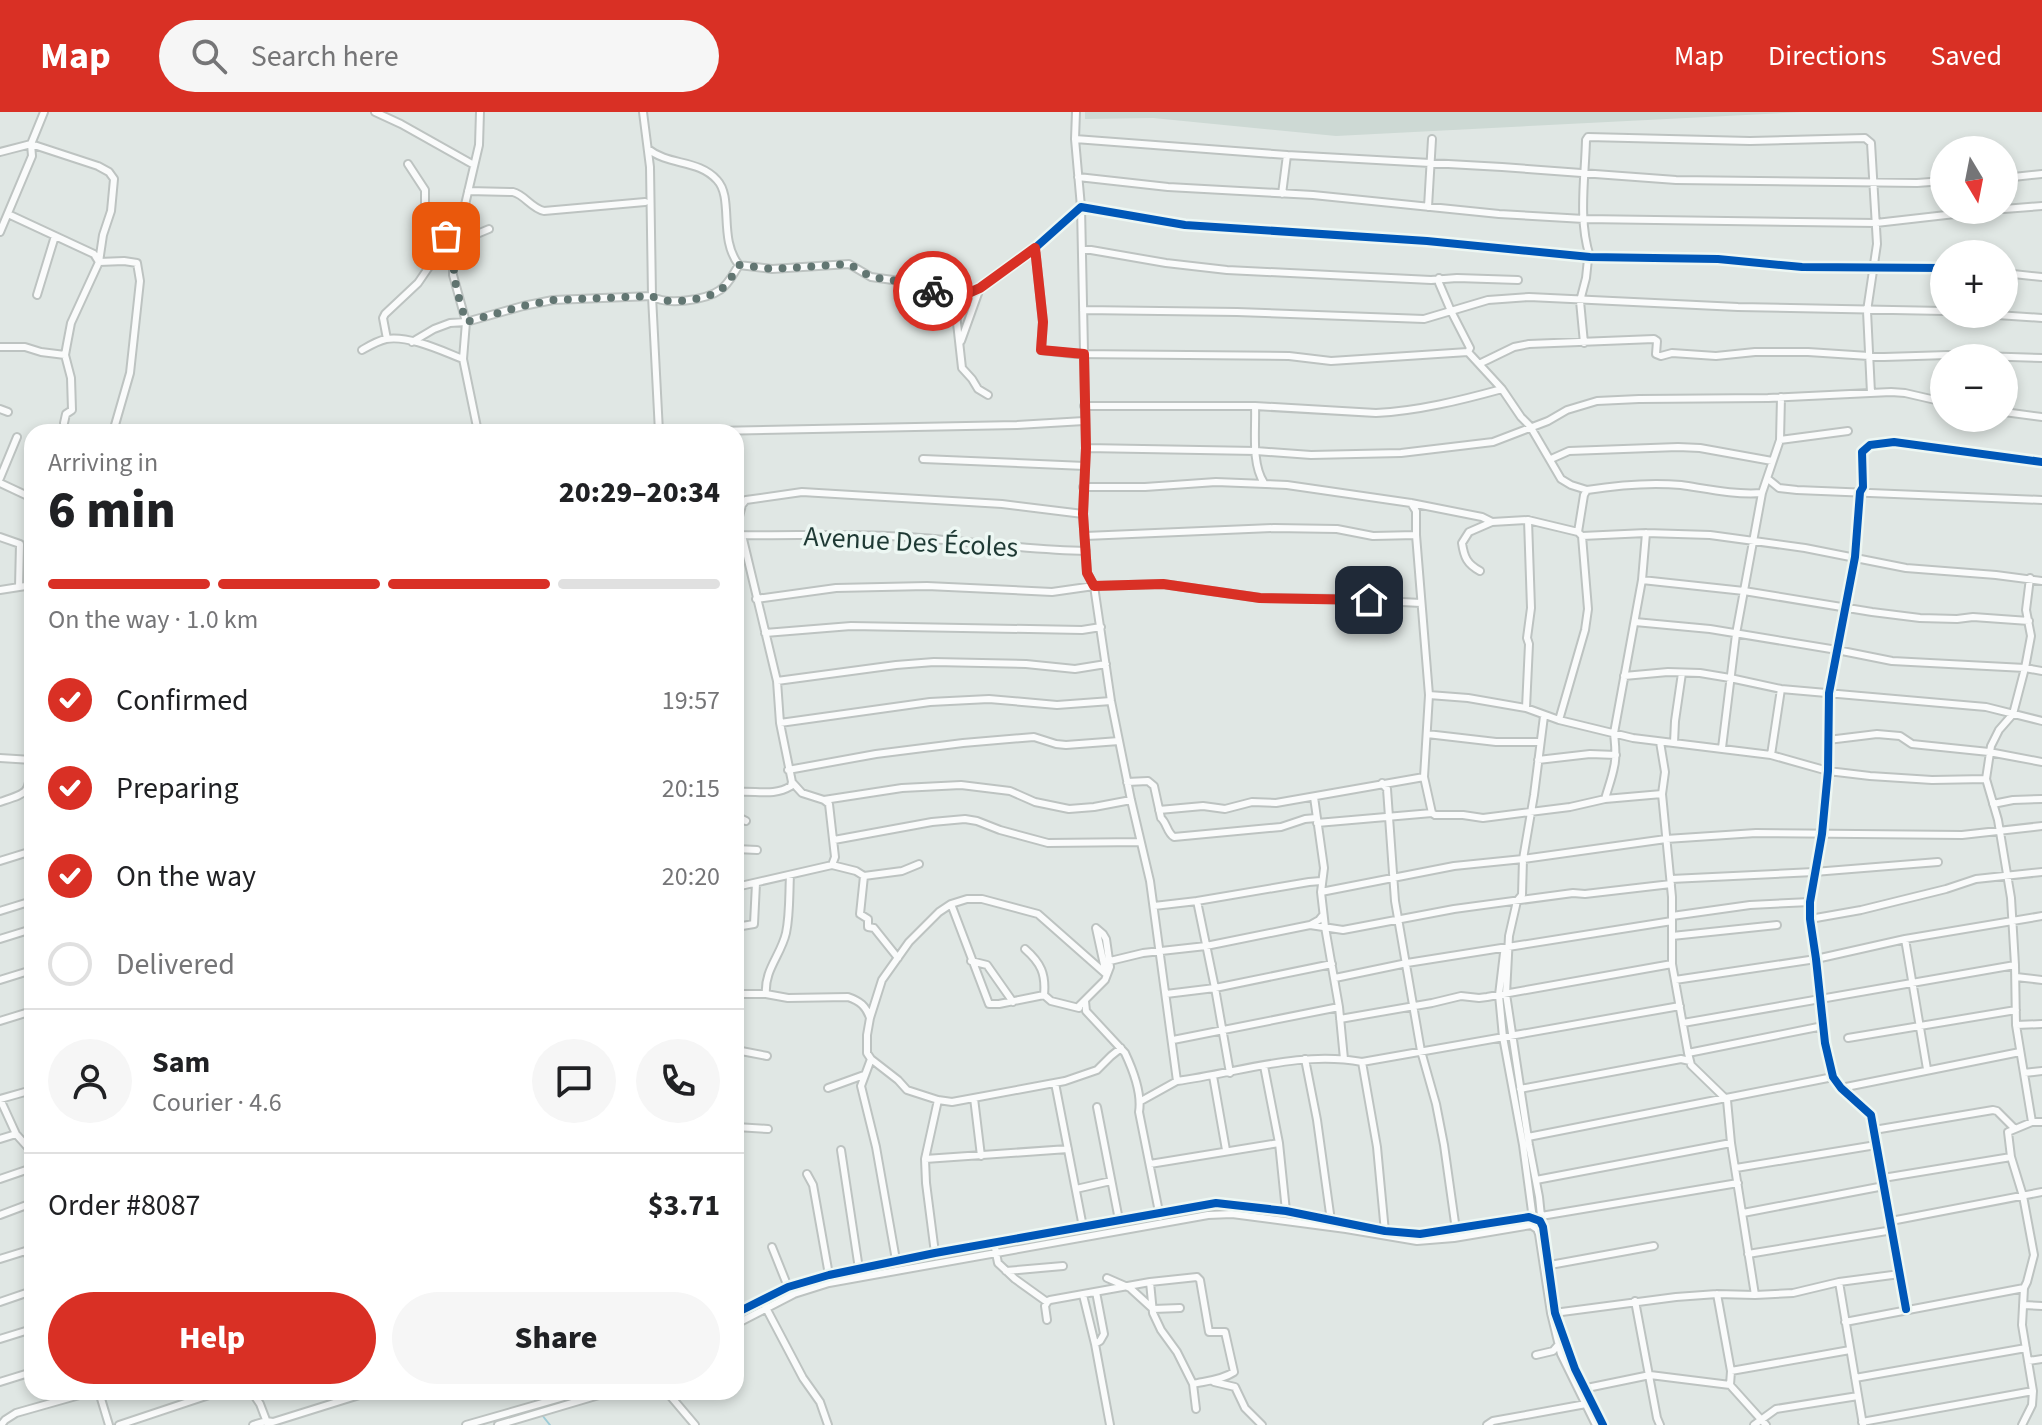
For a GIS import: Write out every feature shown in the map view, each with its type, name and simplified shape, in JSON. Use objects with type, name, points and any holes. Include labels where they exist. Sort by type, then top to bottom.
[{"type":"street","points":[[0,232],[30,162],[31,144],[44,112]]},
{"type":"street","points":[[375,112],[474,165]]},
{"type":"street","points":[[477,424],[463,359],[466,322],[453,275],[453,256],[479,145],[480,112]]},
{"type":"street","points":[[643,112],[651,191],[652,296],[660,424]]},
{"type":"street","points":[[1076,112],[1075,139],[1081,207],[1086,448],[1083,514],[1087,573],[1094,586],[1111,701],[1150,881],[1177,1081]]},
{"type":"street","points":[[1584,343],[1580,301],[1590,257],[1585,241],[1584,219],[1586,140],[1589,137],[1750,141],[1865,138],[1871,143],[1877,244],[1867,311],[1871,393]]},
{"type":"street","points":[[1075,139],[1676,180],[1930,182]]},
{"type":"street","points":[[1428,207],[1432,139]]},
{"type":"street","points":[[0,152],[31,144],[98,166],[112,175],[114,183],[99,262],[71,323],[65,355],[71,378],[72,410],[66,414],[64,423]]},
{"type":"street","points":[[16,148],[30,162]]},
{"type":"street","points":[[648,149],[660,158],[696,166],[717,180],[723,191],[728,248],[739,265]]},
{"type":"street","points":[[1282,194],[1287,155]]},
{"type":"street","points":[[408,164],[425,190],[425,210],[430,220],[446,236],[465,239],[489,229]]},
{"type":"street","points":[[2018,177],[2042,174]]},
{"type":"street","points":[[1078,177],[1168,187],[1584,219],[1876,223],[1930,217]]},
{"type":"street","points":[[468,191],[513,192],[520,194],[536,209],[544,211],[645,202]]},
{"type":"street","points":[[645,202],[651,191]]},
{"type":"street","points":[[645,202],[651,210]]},
{"type":"street","points":[[2018,208],[2042,206]]},
{"type":"street","points":[[948,302],[980,288],[1035,248],[1081,207]]},
{"type":"street","points":[[1081,207],[1185,225],[1427,241],[1590,257],[1718,259],[1802,267],[1930,268]]},
{"type":"street","points":[[8,214],[94,254],[99,262]]},
{"type":"street","points":[[37,295],[55,236]]},
{"type":"street","points":[[387,339],[385,314],[418,283],[435,258],[457,238]]},
{"type":"street","points":[[1035,248],[1043,322],[1041,350],[1084,354],[1289,356],[1331,361],[1468,352]]},
{"type":"street","points":[[1082,250],[1227,270],[1431,280],[1518,280]]},
{"type":"street","points":[[99,262],[137,263],[140,281],[130,373],[115,424]]},
{"type":"street","points":[[739,265],[772,269],[849,264],[871,277],[922,284],[948,302],[956,314],[962,368],[978,389],[988,395]]},
{"type":"street","points":[[412,342],[450,323],[466,322],[553,300],[652,296],[658,300],[689,300],[703,297],[727,284],[739,265]]},
{"type":"street","points":[[2018,274],[2042,277]]},
{"type":"street","points":[[1439,278],[1470,348],[1468,352]]},
{"type":"street","points":[[960,344],[980,288]]},
{"type":"street","points":[[1083,310],[1424,319],[1488,300],[1529,297],[1930,311]]},
{"type":"street","points":[[2018,316],[2042,318]]},
{"type":"street","points":[[362,350],[394,338],[463,359]]},
{"type":"street","points":[[1479,364],[1514,347],[1529,344],[1654,339],[1657,341],[1656,354],[1661,356],[1672,353],[1716,356],[1808,352],[1868,356],[2042,358]]},
{"type":"street","points":[[0,347],[25,347],[65,355]]},
{"type":"street","points":[[1468,352],[1530,426],[1561,479],[1571,485],[1587,490],[1629,484],[1677,485],[1745,495],[1762,493]]},
{"type":"street","points":[[1084,406],[1255,406],[1393,413],[1502,389]]},
{"type":"street","points":[[1086,448],[1311,455],[1401,453],[1493,442],[1575,407],[1597,401],[1871,393],[1905,393],[1930,399]]},
{"type":"street","points":[[1722,748],[1736,634],[1753,540],[1762,493],[1780,440],[1781,397]]},
{"type":"street","points":[[1255,406],[1256,451],[1264,483]]},
{"type":"street","points":[[2018,414],[2042,417]]},
{"type":"street","points":[[744,430],[1084,421]]},
{"type":"street","points":[[1780,440],[1848,431]]},
{"type":"street","points":[[17,437],[0,480],[24,494]]},
{"type":"street","points":[[1906,1309],[1871,1115],[1833,1077],[1823,1026],[1810,919],[1828,771],[1829,693],[1855,557],[1860,492],[1863,487],[1862,452],[1870,445],[1894,442],[2042,462]]},
{"type":"street","points":[[1551,459],[1569,451],[1678,447],[1772,461]]},
{"type":"street","points":[[923,459],[1085,466]]},
{"type":"street","points":[[1768,479],[1779,488],[2042,500]]},
{"type":"street","points":[[1083,487],[1264,483],[1411,503],[1482,517],[1492,522]]},
{"type":"street","points":[[1559,720],[1585,630],[1588,609],[1580,534],[1587,490]]},
{"type":"street","points":[[744,502],[802,492],[1002,504],[1083,514]]},
{"type":"street","points":[[1411,503],[1416,511],[1429,695],[1424,777],[1432,813]]},
{"type":"street","points":[[1526,708],[1527,638],[1531,608],[1528,520]]},
{"type":"street","points":[[1480,571],[1469,565],[1464,557],[1464,537],[1492,522],[1528,520],[1580,534],[1710,535],[1906,568],[2042,581]]},
{"type":"street","points":[[1085,536],[1274,528],[1337,529],[1373,536],[1416,535]]},
{"type":"street","points":[[1605,799],[1614,772],[1614,733],[1642,580],[1646,533]]},
{"type":"street","name":"Avenue Des Écoles","points":[[744,535],[904,537],[1086,551]]},
{"type":"street","points":[[0,537],[20,544],[19,587]]},
{"type":"street","points":[[744,554],[777,681],[788,770],[792,782],[802,793],[829,804],[835,857],[832,865]]},
{"type":"street","points":[[2030,578],[2026,610],[2031,636],[2025,668],[2013,714],[1999,730],[1989,752],[1986,779],[2007,875],[2013,921],[2016,1025],[2032,1122]]},
{"type":"street","points":[[1642,580],[1744,591],[1920,618],[1973,617],[2029,621]]},
{"type":"street","points":[[756,599],[836,588],[942,587],[1052,592],[1094,586],[1163,584],[1260,598],[1421,603]]},
{"type":"street","points":[[0,590],[24,586]]},
{"type":"street","points":[[1635,622],[1736,634],[1892,661],[2042,671]]},
{"type":"street","points":[[765,633],[851,626],[1082,630],[1101,627]]},
{"type":"street","points":[[2031,636],[2042,635]]},
{"type":"street","points":[[777,681],[934,662],[1075,669],[1106,664]]},
{"type":"street","points":[[1624,676],[1682,673],[1730,678],[1781,689],[1986,707],[2042,721]]},
{"type":"street","points":[[1674,743],[1682,673]]},
{"type":"street","points":[[1771,755],[1781,689]]},
{"type":"street","points":[[1429,695],[1526,708],[1544,716],[1614,733],[1660,742],[1771,755],[1828,771],[1932,780],[1986,779]]},
{"type":"street","points":[[780,723],[930,702],[989,699],[1046,704],[1111,701]]},
{"type":"street","points":[[1536,1222],[1536,1180],[1503,1037],[1502,994],[1544,716]]},
{"type":"street","points":[[1427,734],[1496,742],[1540,742]]},
{"type":"street","points":[[1828,740],[1877,734],[1900,736],[1912,744],[1989,752],[2042,762]]},
{"type":"street","points":[[788,770],[863,756],[963,743],[1034,737],[1066,745],[1119,741]]},
{"type":"street","points":[[1660,742],[1665,772],[1662,794],[1671,882],[1672,964],[1690,1061],[1727,1100],[1755,1295]]},
{"type":"street","points":[[1538,760],[1590,754],[1616,755]]},
{"type":"street","points":[[0,758],[24,761]]},
{"type":"street","points":[[1159,810],[1203,806],[1225,809],[1252,802],[1276,803],[1424,777]]},
{"type":"street","points":[[744,791],[766,794],[788,789],[792,782]]},
{"type":"street","points":[[1127,782],[1152,783],[1161,818],[1171,835],[1178,838],[1281,827],[1305,819],[1432,813],[1483,818],[1570,807],[1605,799],[1662,794]]},
{"type":"street","points":[[1382,783],[1387,789],[1392,878],[1398,919],[1421,1051],[1436,1104],[1455,1234]]},
{"type":"street","points":[[824,800],[902,788],[961,785],[1010,791],[1046,806],[1069,809],[1131,800]]},
{"type":"street","points":[[0,802],[24,794]]},
{"type":"street","points":[[1314,797],[1324,868],[1321,892],[1325,927],[1335,978],[1344,1059]]},
{"type":"street","points":[[1993,804],[2042,799]]},
{"type":"street","points":[[834,840],[965,819],[1048,843],[1140,842]]},
{"type":"street","points":[[1321,892],[1454,866],[1666,839],[1756,833],[1926,835],[2000,832],[2042,826]]},
{"type":"street","points":[[744,849],[757,850]]},
{"type":"street","points":[[0,861],[24,854]]},
{"type":"street","points":[[1310,925],[1343,930],[1517,899],[1585,894],[1671,882],[1938,862]]},
{"type":"street","points":[[744,885],[832,865],[864,876],[902,871],[919,864]]},
{"type":"street","points":[[1810,919],[1861,910],[1976,879],[2042,872]]},
{"type":"street","points":[[766,994],[765,982],[786,934],[790,875]]},
{"type":"street","points":[[864,876],[860,914],[868,919],[868,927],[874,928],[898,958]]},
{"type":"street","points":[[1154,906],[1321,881]]},
{"type":"street","points":[[744,926],[754,924],[756,883]]},
{"type":"street","points":[[1078,1007],[1108,976],[1110,961],[1103,934],[1096,928],[1106,974],[1038,914],[982,899],[967,899],[951,904],[929,921],[909,942],[879,986],[870,1018],[867,1053],[907,1090],[952,1102],[1055,1083],[1097,1070],[1121,1048]]},
{"type":"street","points":[[1197,901],[1230,1073]]},
{"type":"street","points":[[1335,978],[1750,905],[1810,902]]},
{"type":"street","points":[[0,911],[24,904]]},
{"type":"street","points":[[951,904],[989,1004],[1044,995]]},
{"type":"street","points":[[1110,961],[1310,925],[1324,914]]},
{"type":"street","points":[[1675,980],[1816,959],[1905,939],[2042,916]]},
{"type":"street","points":[[1672,936],[1777,925]]},
{"type":"street","points":[[0,939],[24,932]]},
{"type":"street","points":[[1905,939],[1927,1069]]},
{"type":"street","points":[[1025,949],[1040,962],[1044,995]]},
{"type":"street","points":[[971,961],[987,965],[1013,1002]]},
{"type":"street","points":[[1166,994],[1215,988],[1332,964]]},
{"type":"street","points":[[1340,1019],[1461,996],[1479,998],[1672,964]]},
{"type":"street","points":[[1683,1023],[2015,965]]},
{"type":"street","points":[[0,980],[24,972]]},
{"type":"street","points":[[2016,977],[2042,980]]},
{"type":"street","points":[[744,994],[788,998],[848,997],[863,1005],[870,1018]]},
{"type":"street","points":[[1502,994],[1512,1035],[1517,1090]]},
{"type":"street","points":[[1044,995],[1051,1001],[1086,1011],[1121,1048],[1129,1061],[1141,1101],[1139,1112],[1160,1222]]},
{"type":"street","points":[[1085,1001],[1086,1011]]},
{"type":"street","points":[[1141,1101],[1177,1081],[1305,1059],[1362,1062],[1680,1006]]},
{"type":"street","points":[[1173,1040],[1339,1007]]},
{"type":"street","points":[[1848,1038],[2016,1010]]},
{"type":"street","points":[[0,1021],[24,1014]]},
{"type":"street","points":[[2016,1025],[2042,1024]]},
{"type":"street","points":[[1688,1053],[1823,1026]]},
{"type":"street","points":[[744,1052],[767,1056]]},
{"type":"street","points":[[1841,1088],[2020,1052]]},
{"type":"street","points":[[871,1059],[861,1086],[876,1147],[896,1260]]},
{"type":"street","points":[[1305,1059],[1331,1221]]},
{"type":"street","points":[[1517,1090],[1681,1059],[1690,1061]]},
{"type":"street","points":[[1362,1062],[1377,1147],[1384,1233]]},
{"type":"street","points":[[1264,1066],[1279,1143],[1286,1211]]},
{"type":"street","points":[[2024,1073],[2042,1071]]},
{"type":"street","points":[[828,1088],[864,1075]]},
{"type":"street","points":[[1213,1076],[1226,1150]]},
{"type":"street","points":[[1527,1143],[1727,1100],[1733,1096],[1833,1077]]},
{"type":"street","points":[[1055,1083],[1083,1227]]},
{"type":"street","points":[[24,1092],[0,1099],[16,1134],[24,1143]]},
{"type":"street","points":[[974,1098],[981,1156]]},
{"type":"street","points":[[935,1253],[925,1159],[938,1100]]},
{"type":"street","points":[[1097,1107],[1119,1220]]},
{"type":"street","points":[[1874,1130],[1993,1110],[2015,1129]]},
{"type":"street","points":[[2022,1425],[2032,1405],[2033,1391],[2022,1325],[2024,1288],[2038,1254],[2011,1157],[2008,1132],[2032,1122],[2042,1122]]},
{"type":"street","points":[[744,1128],[768,1129]]},
{"type":"street","points":[[0,1139],[16,1134]]},
{"type":"street","points":[[1150,1164],[1279,1143]]},
{"type":"street","points":[[1527,1143],[1536,1222],[1559,1344],[1565,1363],[1603,1425]]},
{"type":"street","points":[[1536,1180],[1731,1143]]},
{"type":"street","points":[[1736,1168],[1876,1145]]},
{"type":"street","points":[[925,1159],[1068,1149]]},
{"type":"street","points":[[841,1150],[859,1269]]},
{"type":"street","points":[[1743,1213],[2011,1157]]},
{"type":"street","points":[[0,1179],[24,1171]]},
{"type":"street","points":[[807,1174],[813,1185],[829,1275]]},
{"type":"street","points":[[1076,1189],[1111,1181]]},
{"type":"street","points":[[744,1320],[794,1294],[829,1283],[1220,1213],[1384,1233],[1455,1234],[1536,1222],[1738,1183]]},
{"type":"street","points":[[1891,1221],[2042,1192]]},
{"type":"street","points":[[744,1309],[788,1287],[829,1275],[896,1260],[1216,1203],[1286,1211],[1384,1233]]},
{"type":"street","points":[[0,1215],[24,1206]]},
{"type":"street","points":[[1536,1222],[1543,1227],[1550,1265],[1553,1313],[1596,1425]]},
{"type":"street","points":[[1748,1254],[1893,1230]]},
{"type":"street","points":[[994,1243],[998,1263],[1047,1302],[1150,1282],[1194,1276],[1200,1280],[1209,1332],[1225,1332],[1234,1370],[1232,1374],[1193,1384]]},
{"type":"street","points":[[1550,1265],[1654,1246]]},
{"type":"street","points":[[772,1247],[788,1287]]},
{"type":"street","points":[[0,1259],[24,1252]]},
{"type":"street","points":[[1006,1271],[1063,1266]]},
{"type":"street","points":[[1553,1313],[1635,1301],[1717,1294],[1793,1293],[1839,1282],[1900,1274]]},
{"type":"street","points":[[1107,1278],[1128,1287],[1153,1309],[1180,1308]]},
{"type":"street","points":[[1150,1282],[1153,1309],[1161,1330],[1177,1352],[1193,1384],[1196,1409]]},
{"type":"street","points":[[1839,1282],[1863,1423],[2033,1391]]},
{"type":"street","points":[[1845,1322],[2024,1288]]},
{"type":"street","points":[[1095,1344],[1104,1334],[1096,1292]]},
{"type":"street","points":[[0,1302],[24,1294]]},
{"type":"street","points":[[1717,1294],[1731,1371],[1730,1385]]},
{"type":"street","points":[[1083,1295],[1110,1425]]},
{"type":"street","points":[[762,1299],[803,1378],[820,1402],[828,1425]]},
{"type":"street","points":[[1047,1320],[1045,1306],[1048,1301]]},
{"type":"street","points":[[1635,1301],[1657,1418],[1661,1425]]},
{"type":"street","points":[[2023,1305],[2042,1306]]},
{"type":"street","points":[[0,1339],[24,1332]]},
{"type":"street","points":[[1536,1355],[1553,1351],[1559,1344]]},
{"type":"street","points":[[1855,1378],[2026,1348]]},
{"type":"street","points":[[1731,1371],[1850,1350]]},
{"type":"street","points":[[2028,1361],[2042,1359]]},
{"type":"street","points":[[0,1382],[24,1374]]},
{"type":"street","points":[[1582,1389],[1650,1375],[1730,1385],[1764,1422]]},
{"type":"street","points":[[1211,1381],[1235,1387],[1245,1408],[1262,1425]]},
{"type":"street","points":[[1754,1425],[1764,1422],[1776,1409],[1858,1396]]},
{"type":"street","points":[[1,1425],[16,1413],[55,1400]]},
{"type":"street","points":[[101,1400],[109,1425]]},
{"type":"street","points":[[119,1425],[194,1400]]},
{"type":"street","points":[[257,1400],[267,1423]]},
{"type":"street","points":[[253,1425],[273,1422],[343,1400]]},
{"type":"street","points":[[466,1425],[552,1400]]},
{"type":"street","points":[[498,1425],[583,1400]]},
{"type":"street","points":[[674,1400],[695,1425]]},
{"type":"street","points":[[2032,1405],[2042,1403]]},
{"type":"street","points":[[1487,1425],[1493,1421],[1586,1404]]},
{"type":"street","points":[[534,1405],[537,1414]]},
{"type":"shaded area","points":[[1085,112],[1802,112],[1336,136],[1153,118],[1085,119]]},
{"type":"waterway","points":[[542,1415],[550,1425]]},
{"type":"cycle path","points":[[948,302],[980,288],[1035,248],[1081,207],[1185,225],[1427,241],[1590,257],[1718,259],[1802,267],[1930,268]]},
{"type":"cycle path","points":[[1906,1309],[1871,1115],[1833,1077],[1825,1043],[1810,919],[1828,771],[1829,693],[1855,557],[1860,492],[1863,487],[1862,452],[1870,445],[1894,442],[2042,462]]},
{"type":"cycle path","points":[[744,1309],[788,1287],[829,1275],[1216,1203],[1286,1211],[1385,1231],[1420,1234],[1529,1217],[1540,1221],[1543,1227],[1555,1313],[1575,1369],[1603,1425]]},
{"type":"way so far","points":[[446,236],[457,238],[453,275],[466,322],[553,300],[652,296],[658,300],[689,300],[717,292],[727,284],[739,265],[772,269],[849,264],[871,277],[916,282],[933,291]]},
{"type":"route","points":[[933,291],[948,302],[980,288],[1035,248],[1043,322],[1041,350],[1084,354],[1086,448],[1083,514],[1087,573],[1094,586],[1163,584],[1260,598],[1369,600]]}]
